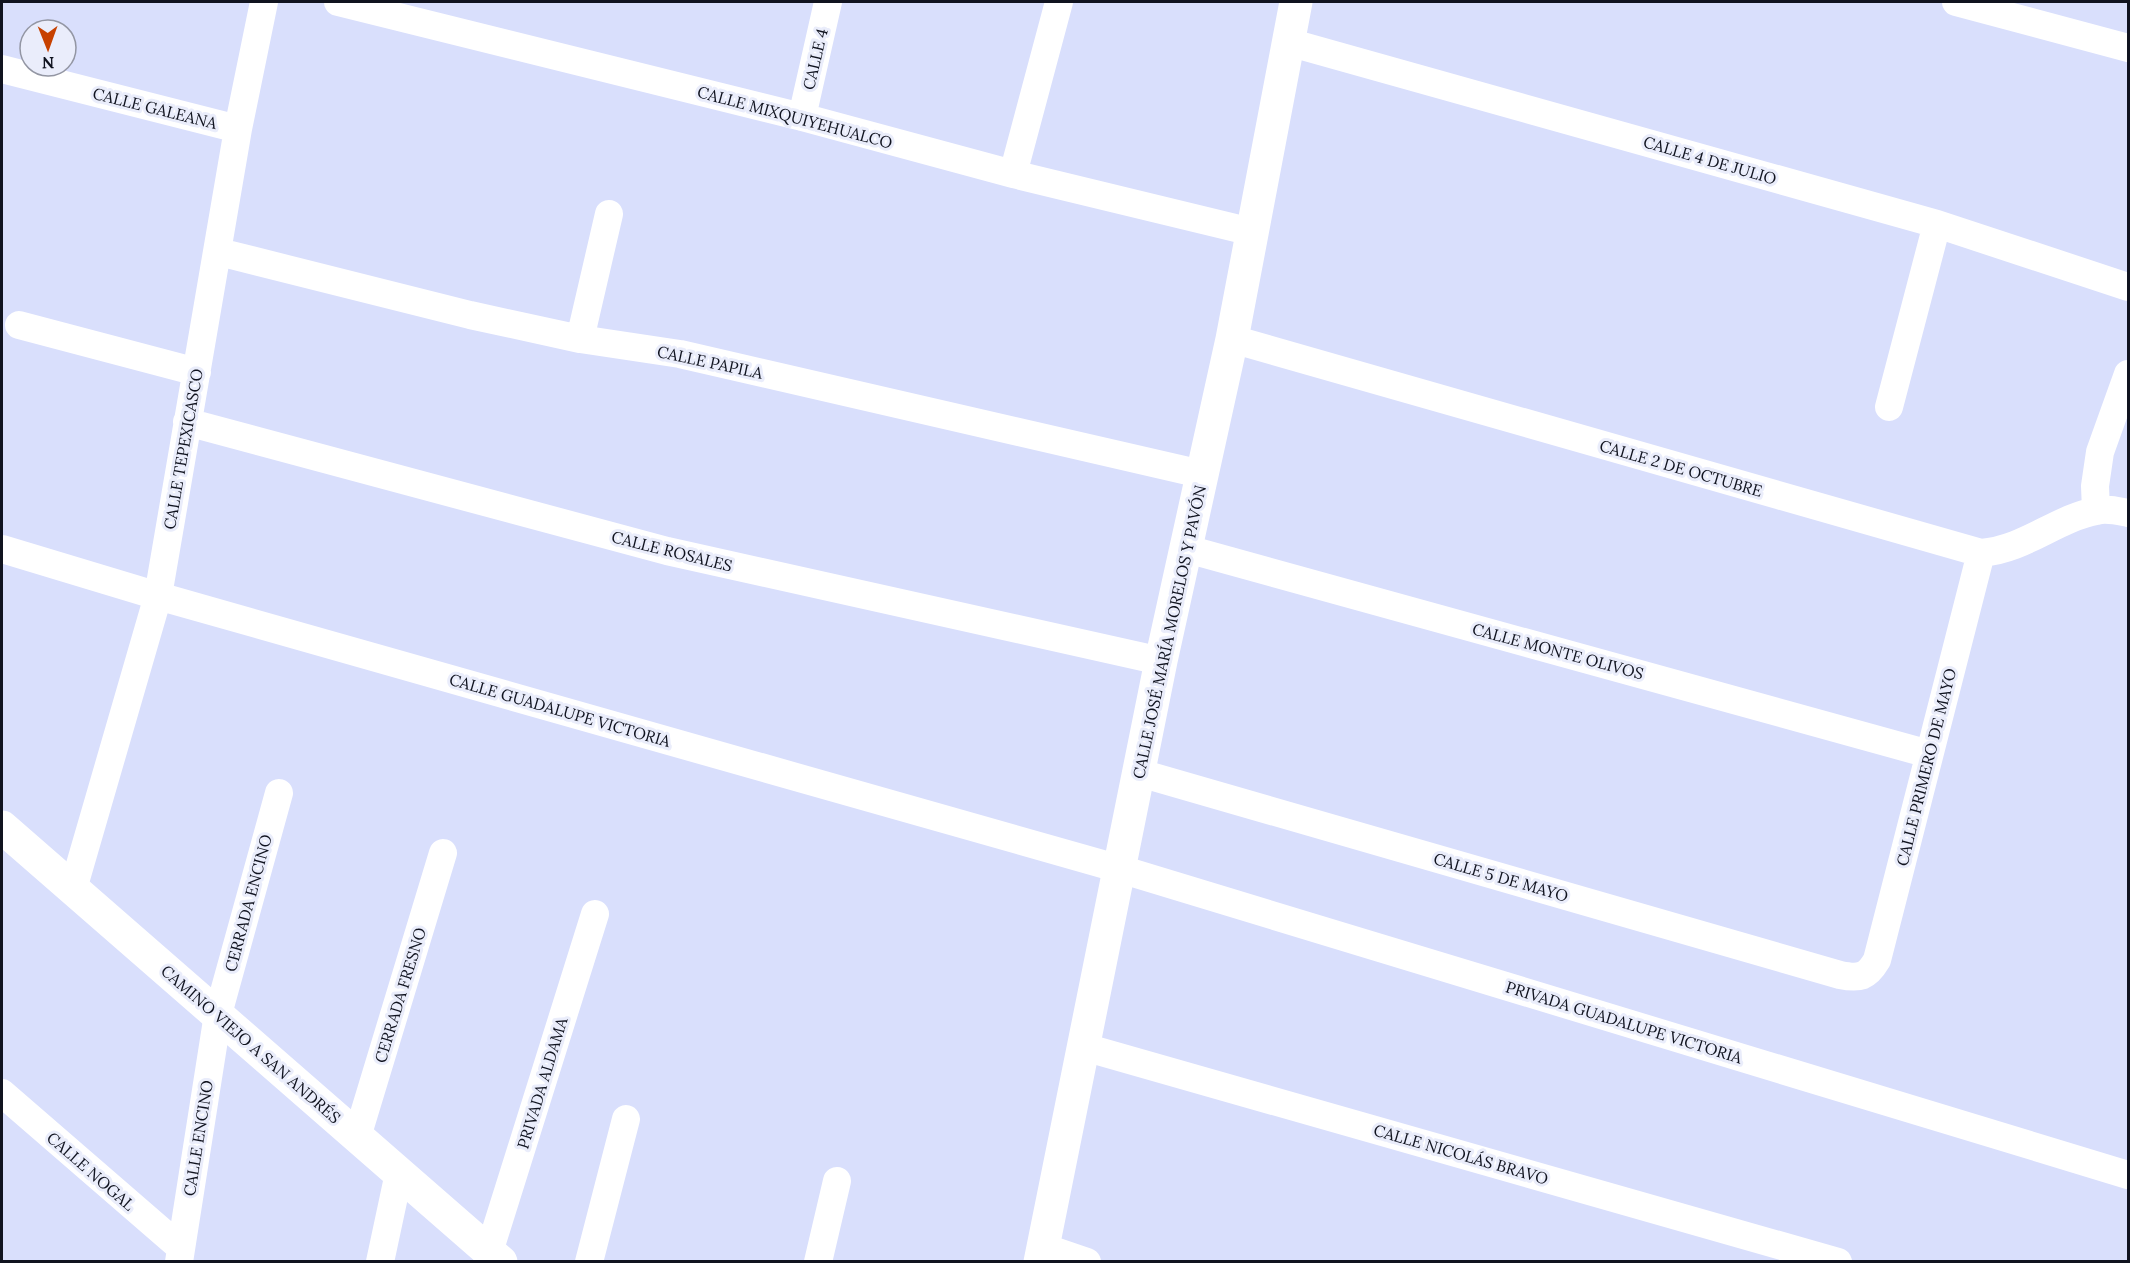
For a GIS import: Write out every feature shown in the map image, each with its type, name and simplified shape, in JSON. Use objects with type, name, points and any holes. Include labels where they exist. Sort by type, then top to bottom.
[{"type":"street","name":"CALLE TEPEXICASCO","points":[[73,889],[158,596],[187,422],[219,252],[238,129],[264,2]]},
{"type":"street","name":"CALLE MIXQUIYEHUALCO","points":[[338,2],[802,117],[1013,174],[1252,232]]},
{"type":"street","name":"CALLE 4","points":[[802,117],[828,2]]},
{"type":"street","points":[[1013,174],[1059,2]]},
{"type":"street","name":"CALLE JOSÉ MARÍA MORELOS Y PAVÓN","points":[[1041,1254],[1161,661],[1232,339],[1296,2]]},
{"type":"street","points":[[1956,2],[2128,48]]},
{"type":"street","name":"CALLE 4 DE JULIO","points":[[1288,42],[1936,224],[2128,286]]},
{"type":"street","name":"CALLE GALEANA","points":[[2,69],[238,129]]},
{"type":"street","points":[[580,339],[609,214]]},
{"type":"street","points":[[1889,407],[1936,224]]},
{"type":"street","name":"CALLE PAPILA","points":[[219,252],[471,315],[580,339],[680,354],[1201,474]]},
{"type":"street","points":[[19,325],[197,372]]},
{"type":"street","name":"CALLE 2 DE OCTUBRE","points":[[1232,339],[1981,553],[1997,551],[2021,543],[2071,519],[2096,510],[2128,513]]},
{"type":"street","points":[[2096,510],[2095,486],[2100,452],[2128,374]]},
{"type":"street","name":"CALLE ROSALES","points":[[187,422],[667,551],[1161,661]]},
{"type":"street","name":"CALLE GUADALUPE VICTORIA","points":[[2,549],[158,596],[1120,869]]},
{"type":"street","name":"CALLE MONTE OLIVOS","points":[[1187,549],[1929,754]]},
{"type":"street","name":"CALLE PRIMERO DE MAYO","points":[[1862,976],[1870,971],[1877,960],[1981,553]]},
{"type":"street","name":"CALLE 5 DE MAYO","points":[[1140,773],[1840,975],[1862,976]]},
{"type":"street","name":"CERRADA ENCINO","points":[[218,1014],[279,793]]},
{"type":"street","name":"CAMINO VIEJO A SAN ANDRÉS","points":[[2,827],[495,1257]]},
{"type":"street","name":"CERRADA FRESNO","points":[[357,1137],[443,853]]},
{"type":"street","name":"PRIVADA GUADALUPE VICTORIA","points":[[1120,869],[2128,1175]]},
{"type":"street","name":"PRIVADA ALDAMA","points":[[495,1257],[595,914]]},
{"type":"street","name":"CALLE ENCINO","points":[[180,1255],[218,1014]]},
{"type":"street","name":"CALLE NICOLÁS BRAVO","points":[[1084,1047],[1838,1262]]},
{"type":"street","name":"CALLE NOGAL","points":[[2,1093],[180,1255]]},
{"type":"street","points":[[590,1262],[626,1119]]},
{"type":"street","points":[[380,1262],[399,1173]]},
{"type":"street","points":[[818,1262],[837,1181]]},
{"type":"street","points":[[1041,1254],[1087,1262]]}]
